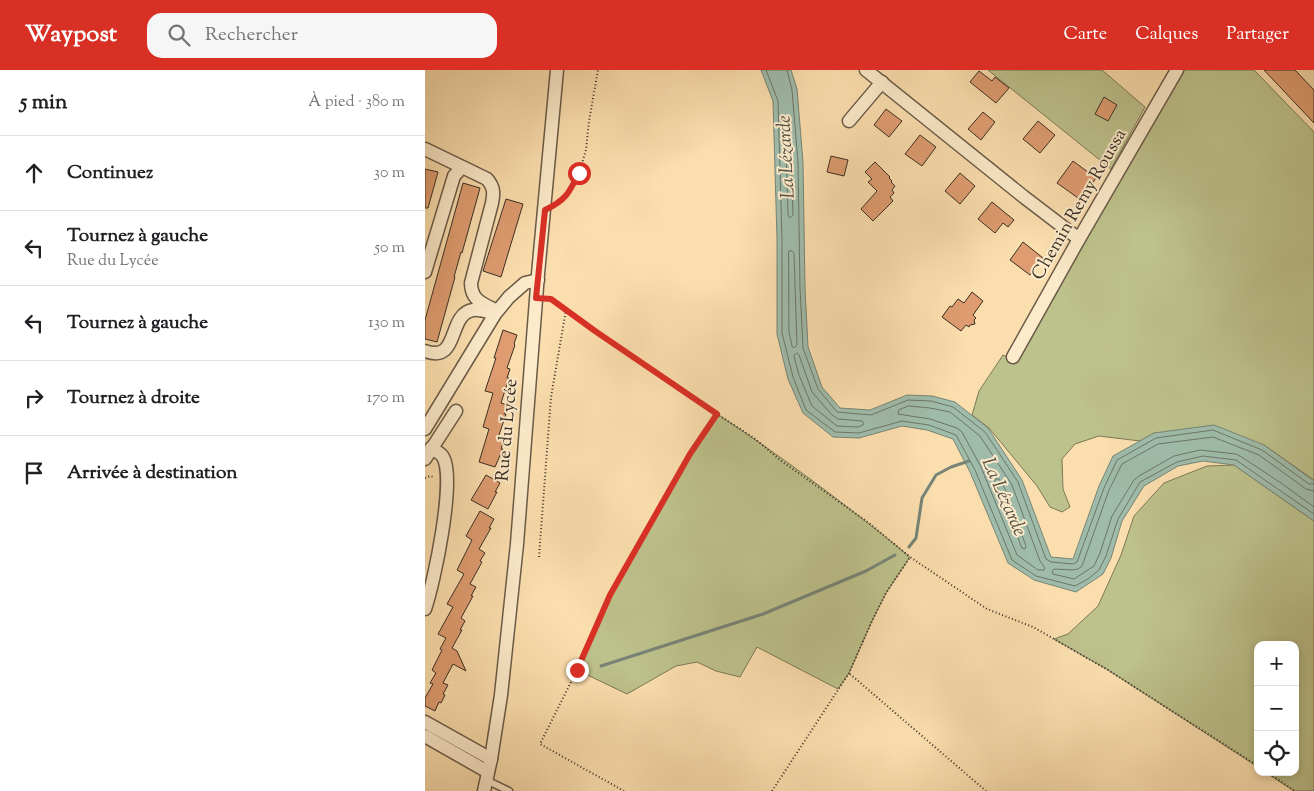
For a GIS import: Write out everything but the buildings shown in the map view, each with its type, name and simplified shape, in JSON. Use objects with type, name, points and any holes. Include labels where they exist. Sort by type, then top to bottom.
[{"type":"street","name":"Rue du Lycée","points":[[487,776],[501,695],[514,572],[557,70]]},
{"type":"street","points":[[867,70],[1079,239]]},
{"type":"street","name":"Chemin Remy Roussa","points":[[1013,358],[1079,239],[1177,70]]},
{"type":"street","points":[[849,121],[882,82]]},
{"type":"street","points":[[425,149],[487,179],[492,186],[494,194],[471,283],[471,290],[476,299],[496,312]]},
{"type":"street","points":[[425,272],[454,176],[462,166]]},
{"type":"street","points":[[425,429],[496,312],[525,283],[538,280]]},
{"type":"street","points":[[425,351],[432,354],[440,353],[447,349],[458,322],[471,310],[496,312]]},
{"type":"street","points":[[428,454],[456,411]]},
{"type":"street","points":[[425,609],[436,566],[446,498],[443,456],[438,452],[428,454]]},
{"type":"street","points":[[425,722],[487,776]]},
{"type":"street","points":[[425,736],[487,776]]},
{"type":"lane","points":[[487,776],[509,791]]},
{"type":"path","points":[[545,210],[557,204],[569,193],[579,173],[586,150],[598,70]]},
{"type":"path","points":[[536,298],[551,299],[717,414],[755,438],[780,460],[869,523],[910,557],[987,609],[1033,627],[1108,670],[1254,763]]},
{"type":"path","points":[[539,557],[551,397],[566,310]]},
{"type":"path","points":[[624,791],[540,744],[577,670],[610,595],[690,454],[717,414]]},
{"type":"path","points":[[772,791],[849,673],[886,593],[910,557]]},
{"type":"path","points":[[849,673],[986,791]]},
{"type":"path","points":[[1273,776],[1295,791]]},
{"type":"green space","points":[[988,70],[1102,70],[1145,107],[1111,169]]},
{"type":"green space","points":[[1182,70],[1254,70],[1314,132],[1314,480],[1264,445],[1154,433],[1140,441],[1099,436],[1075,444],[1062,459],[1063,489],[1070,507],[1062,512],[1050,507],[1037,486],[989,428],[972,415],[979,391],[1003,355],[1015,361]]},
{"type":"green space","points":[[717,414],[815,483],[910,557],[886,593],[849,673],[838,689],[757,647],[740,677],[716,671],[697,662],[676,666],[627,694],[577,670],[610,595],[690,454]]},
{"type":"green space","points":[[1234,465],[1314,521],[1314,791],[1294,791],[1271,776],[1299,776],[1299,641],[1254,641],[1254,764],[1108,670],[1054,639],[1068,634],[1098,606],[1121,555],[1134,516],[1164,483],[1207,466]]},
{"type":"water","name":"La Lézarde","points":[[761,70],[791,70],[797,89],[803,162],[808,347],[822,387],[840,408],[870,410],[907,395],[932,396],[955,402],[988,428],[1022,480],[1051,557],[1073,559],[1099,486],[1113,456],[1154,433],[1214,425],[1264,445],[1314,481],[1314,521],[1234,465],[1203,461],[1178,466],[1144,486],[1122,521],[1111,558],[1103,574],[1076,592],[1034,580],[1008,563],[970,472],[953,439],[927,430],[902,426],[859,438],[833,437],[803,413],[788,379],[777,334],[777,239],[773,101]]},
{"type":"waterway","name":"La Lézarde","points":[[909,547],[916,538],[922,498],[936,475],[951,467],[969,461]]},
{"type":"waterway","points":[[601,666],[763,614],[866,571],[895,555]]},
{"type":"route","points":[[577,670],[610,595],[690,454],[717,414],[551,299],[536,298],[545,210],[557,204],[569,193],[579,173]]}]
